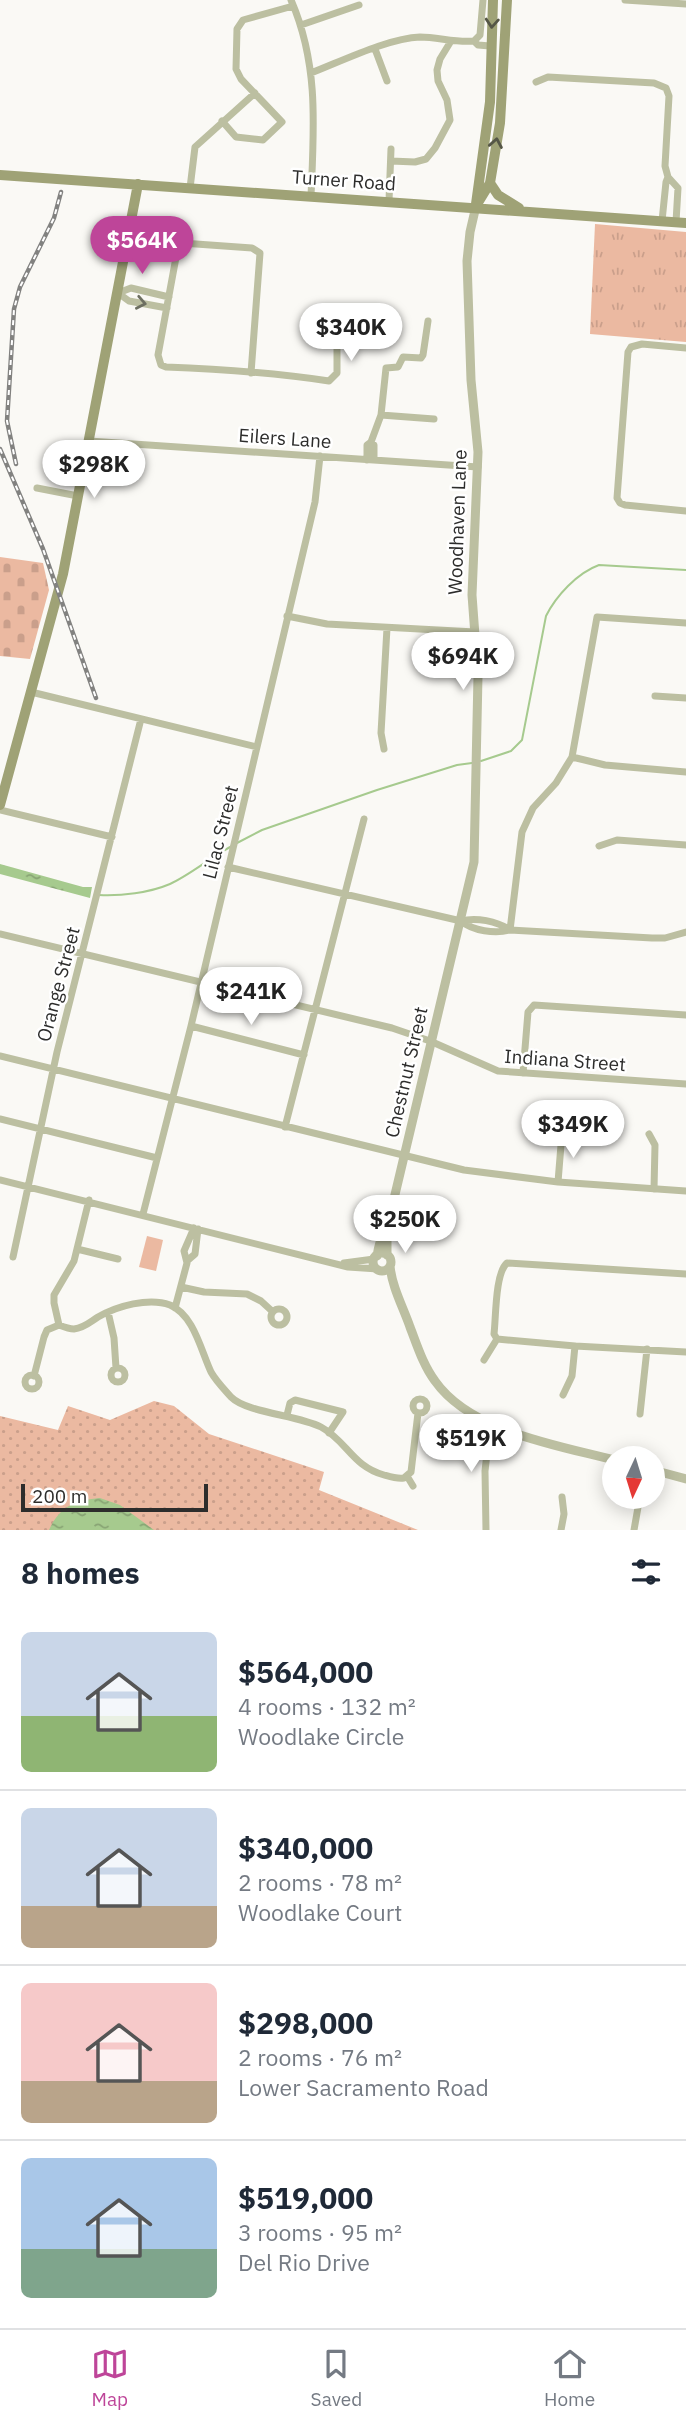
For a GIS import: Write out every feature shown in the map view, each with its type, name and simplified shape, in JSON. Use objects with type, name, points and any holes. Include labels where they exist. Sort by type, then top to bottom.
[{"type":"main road","points":[[476,206],[488,122],[494,0]]},
{"type":"main road","points":[[476,206],[490,183],[500,123],[507,0]]},
{"type":"main road","name":"Turner Road","points":[[0,175],[681,222]]},
{"type":"main road","points":[[490,183],[498,195],[521,210]]},
{"type":"main road","points":[[0,808],[59,592],[138,184]]},
{"type":"street","points":[[474,41],[480,35],[482,0]]},
{"type":"street","points":[[625,0],[686,4]]},
{"type":"street","points":[[222,121],[236,137],[263,140],[282,122],[241,79],[236,69],[236,29],[243,20],[292,3],[301,25],[312,73],[315,125],[311,196]]},
{"type":"street","points":[[301,25],[359,5]]},
{"type":"street","points":[[312,73],[375,49],[419,37],[474,41],[478,45],[491,46]]},
{"type":"street","points":[[391,161],[415,162],[426,159],[450,120],[447,100],[437,70],[451,41]]},
{"type":"street","points":[[375,49],[387,81]]},
{"type":"street","points":[[536,82],[548,77],[654,83],[666,88],[669,96],[665,166],[668,177],[662,221]]},
{"type":"street","points":[[190,188],[194,149],[255,93]]},
{"type":"street","points":[[389,201],[391,149]]},
{"type":"street","points":[[668,177],[678,188],[681,222]]},
{"type":"street","points":[[665,194],[677,195]]},
{"type":"street","name":"Woodhaven Lane","points":[[461,921],[474,862],[476,775],[478,676],[472,582],[478,467],[470,365],[467,261],[476,206]]},
{"type":"street","points":[[251,373],[260,253],[257,249],[182,243],[177,252],[158,355],[162,365],[251,373],[329,380],[337,373],[337,334]]},
{"type":"street","points":[[118,293],[131,288],[169,296]]},
{"type":"street","points":[[118,293],[129,301],[167,308]]},
{"type":"street","points":[[371,460],[374,445],[371,442],[381,415],[386,368],[398,367],[402,357],[421,358],[428,321]]},
{"type":"street","points":[[686,348],[642,344],[631,347],[628,352],[617,498],[620,503],[686,511]]},
{"type":"street","points":[[381,415],[434,419]]},
{"type":"street","name":"Eilers Lane","points":[[89,441],[478,467]]},
{"type":"street","name":"Lilac Street","points":[[143,1214],[191,1027],[315,502],[320,456]]},
{"type":"street","points":[[37,488],[78,496]]},
{"type":"street","points":[[287,616],[327,624],[475,632]]},
{"type":"street","points":[[510,930],[522,832],[534,808],[556,783],[572,757],[595,619],[601,616],[686,623]]},
{"type":"street","points":[[384,749],[381,733],[387,628]]},
{"type":"street","points":[[31,692],[257,747]]},
{"type":"street","points":[[655,696],[686,698]]},
{"type":"street","name":"Orange Street","points":[[13,1258],[53,1070],[141,719]]},
{"type":"street","points":[[572,757],[605,765],[686,772]]},
{"type":"street","points":[[0,808],[112,837]]},
{"type":"street","points":[[285,1127],[364,819]]},
{"type":"street","points":[[599,846],[618,840],[686,845]]},
{"type":"street","points":[[228,867],[461,921],[470,919],[501,924],[510,930],[652,938],[665,938],[686,932]]},
{"type":"street","name":"Chestnut Street","points":[[379,1257],[387,1236],[384,1231],[461,921]]},
{"type":"street","name":"Indiana Street","points":[[0,934],[392,1028],[430,1041],[498,1072],[686,1084]]},
{"type":"street","points":[[523,1073],[528,1012],[534,1005],[686,1015]]},
{"type":"street","points":[[191,1027],[304,1055]]},
{"type":"street","points":[[0,1056],[464,1170],[558,1182],[686,1191]]},
{"type":"street","points":[[0,1119],[157,1158]]},
{"type":"street","points":[[558,1182],[561,1144],[567,1131]]},
{"type":"street","points":[[649,1134],[655,1145],[654,1189]]},
{"type":"street","points":[[0,1180],[89,1200],[353,1268],[386,1270],[390,1266]]},
{"type":"street","points":[[59,1325],[54,1295],[69,1271],[89,1200]]},
{"type":"street","points":[[175,1308],[188,1260],[184,1251],[196,1228]]},
{"type":"street","points":[[77,1249],[118,1259]]},
{"type":"street","points":[[340,1263],[379,1257],[391,1260],[395,1288],[422,1359],[437,1384],[461,1406],[499,1426],[536,1440],[602,1457]]},
{"type":"street","points":[[379,1257],[379,1270],[395,1288]]},
{"type":"street","points":[[497,1339],[495,1334],[502,1270],[503,1266],[511,1262],[686,1274]]},
{"type":"street","points":[[181,1287],[204,1293],[247,1294],[274,1312]]},
{"type":"street","points":[[34,1376],[47,1330],[59,1325],[71,1329],[79,1328],[108,1312],[150,1302],[163,1303],[175,1308],[190,1325],[212,1372],[231,1396],[245,1405],[314,1424],[329,1433],[365,1468],[398,1478],[407,1476],[412,1470],[418,1413]]},
{"type":"street","points":[[108,1312],[114,1338],[116,1368]]},
{"type":"street","points":[[497,1339],[686,1352]]},
{"type":"street","points":[[484,1360],[497,1339]]},
{"type":"street","points":[[563,1395],[572,1376],[575,1346]]},
{"type":"street","points":[[640,1414],[647,1349]]},
{"type":"street","points":[[287,1415],[291,1402],[298,1400],[343,1412],[329,1433]]},
{"type":"street","points":[[486,1530],[485,1471],[488,1453],[499,1426]]},
{"type":"street","points":[[665,1473],[686,1479]]},
{"type":"street","points":[[407,1476],[413,1486]]},
{"type":"street","points":[[561,1530],[564,1514],[562,1497]]},
{"type":"street","points":[[634,1530],[638,1509]]},
{"type":"green space","points":[[595,224],[686,232],[686,342],[590,334]]},
{"type":"green space","points":[[0,557],[43,563],[49,590],[30,659],[0,656]]},
{"type":"green space","points":[[147,1236],[163,1240],[156,1271],[139,1267]]},
{"type":"green space","points":[[154,1401],[174,1406],[209,1434],[324,1472],[319,1490],[418,1530],[0,1530],[0,1416],[58,1430],[68,1406],[110,1420]]},
{"type":"water","points":[[0,864],[83,887],[92,887],[90,898],[0,874]]},
{"type":"water","points":[[100,1498],[120,1505],[154,1530],[49,1530],[58,1515],[69,1506],[83,1500]]},
{"type":"waterway","points":[[481,761],[511,751],[522,740],[546,616],[568,586],[599,565],[686,570]]},
{"type":"waterway","points":[[237,843],[262,830],[377,790],[457,765],[472,763]]},
{"type":"waterway","points":[[99,895],[135,893],[162,887],[185,876],[232,846]]},
{"type":"railway","points":[[16,464],[7,421],[14,309],[20,287],[54,218],[61,192]]},
{"type":"railway","points":[[0,449],[43,549],[96,698]]}]
